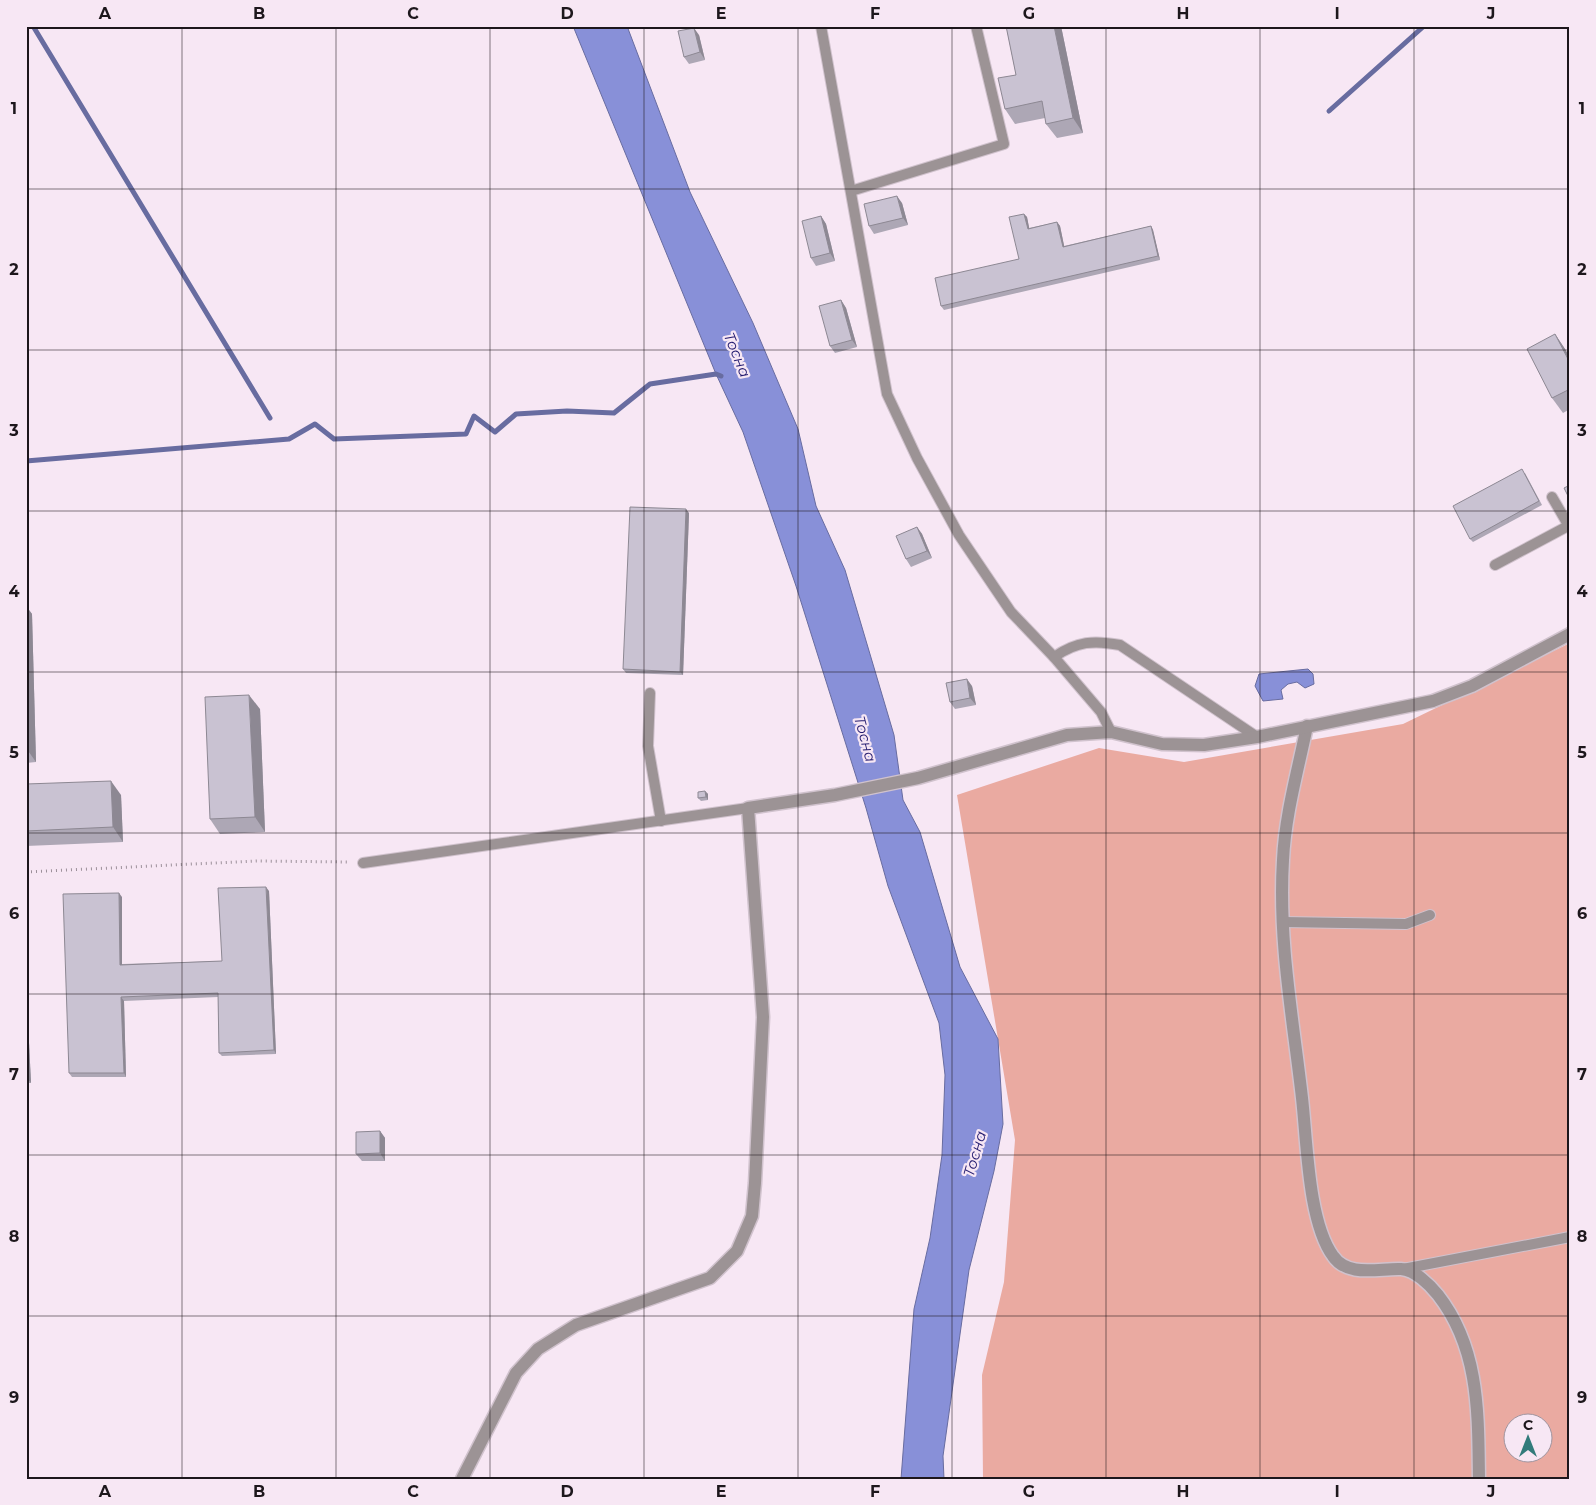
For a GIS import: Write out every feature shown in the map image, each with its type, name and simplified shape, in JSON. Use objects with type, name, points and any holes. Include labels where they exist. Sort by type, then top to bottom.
[{"type":"street","points":[[462,1479],[516,1373],[538,1349],[576,1324],[710,1278],[737,1252],[752,1216],[763,1017],[748,808],[835,795],[918,778],[1067,735],[1111,732],[1162,744],[1204,745],[1257,737],[1432,701],[1472,686],[1570,634]]},
{"type":"street","points":[[1307,726],[1286,832],[1281,900],[1313,1197],[1323,1238],[1334,1258],[1351,1269],[1376,1271],[1403,1269],[1430,1284],[1446,1306],[1462,1334],[1471,1358],[1476,1384],[1479,1479]]},
{"type":"lane","points":[[821,26],[887,394],[917,458],[959,535],[1011,612],[1054,657],[1102,712],[1111,732]]},
{"type":"lane","points":[[851,191],[1004,144],[976,26]]},
{"type":"lane","points":[[1495,565],[1569,527],[1552,497]]},
{"type":"lane","points":[[1054,657],[1066,649],[1095,641],[1120,645],[1257,737]]},
{"type":"lane","points":[[650,694],[648,746],[661,821]]},
{"type":"lane","points":[[363,863],[748,808]]},
{"type":"lane","points":[[1282,922],[1406,924],[1430,915]]},
{"type":"lane","points":[[1403,1269],[1570,1236]]},
{"type":"path","points":[[26,872],[256,861],[363,863]]},
{"type":"shaded area","points":[[1570,643],[1570,1479],[983,1479],[982,1375],[1004,1282],[1015,1140],[957,795],[1099,748],[1184,762],[1403,724]]},
{"type":"water","name":"Тосна","points":[[573,26],[627,26],[690,192],[753,323],[798,429],[816,506],[845,570],[894,735],[903,800],[920,832],[960,967],[998,1039],[1003,1124],[994,1171],[969,1270],[943,1456],[944,1479],[901,1479],[914,1309],[930,1238],[942,1155],[945,1075],[939,1023],[888,886],[866,808],[796,586],[743,432],[716,374]]},
{"type":"water","points":[[1308,669],[1313,674],[1314,684],[1305,688],[1297,682],[1288,684],[1281,690],[1283,699],[1263,701],[1255,686],[1259,674]]},
{"type":"building","points":[[1006,26],[1054,26],[1073,118],[1046,124],[1042,101],[1005,109],[998,78],[1016,75]]},
{"type":"building","points":[[694,28],[700,52],[684,57],[678,31]]},
{"type":"building","points":[[897,196],[903,218],[869,226],[864,204]]},
{"type":"building","points":[[1024,214],[1028,229],[1057,222],[1063,247],[1151,226],[1158,256],[941,306],[935,278],[1019,259],[1009,217]]},
{"type":"building","points":[[821,216],[830,253],[811,258],[802,221]]},
{"type":"building","points":[[841,300],[852,340],[830,346],[819,306]]},
{"type":"building","points":[[1555,334],[1568,359],[1570,358],[1570,389],[1552,398],[1527,349]]},
{"type":"building","points":[[1522,469],[1539,501],[1470,539],[1453,506]]},
{"type":"building","points":[[1570,485],[1570,500],[1564,488]]},
{"type":"building","points":[[630,507],[686,509],[680,672],[623,669]]},
{"type":"building","points":[[917,527],[927,551],[906,559],[896,536]]},
{"type":"building","points":[[967,679],[970,698],[950,702],[946,683]]},
{"type":"building","points":[[249,695],[255,817],[210,819],[205,697]]},
{"type":"building","points":[[111,781],[113,827],[26,831],[26,784]]},
{"type":"building","points":[[705,791],[706,797],[698,798],[698,792]]},
{"type":"building","points":[[266,887],[274,1050],[219,1053],[218,993],[121,997],[124,1073],[69,1073],[63,894],[119,893],[120,965],[222,961],[218,888]]},
{"type":"building","points":[[380,1131],[380,1153],[356,1154],[356,1132]]},
{"type":"waterway","points":[[33,26],[270,418]]},
{"type":"waterway","points":[[1329,111],[1424,26]]},
{"type":"waterway","points":[[26,461],[289,439],[315,424],[334,439],[466,434],[474,416],[495,432],[516,414],[567,411],[614,413],[650,384],[716,374],[721,376]]}]
